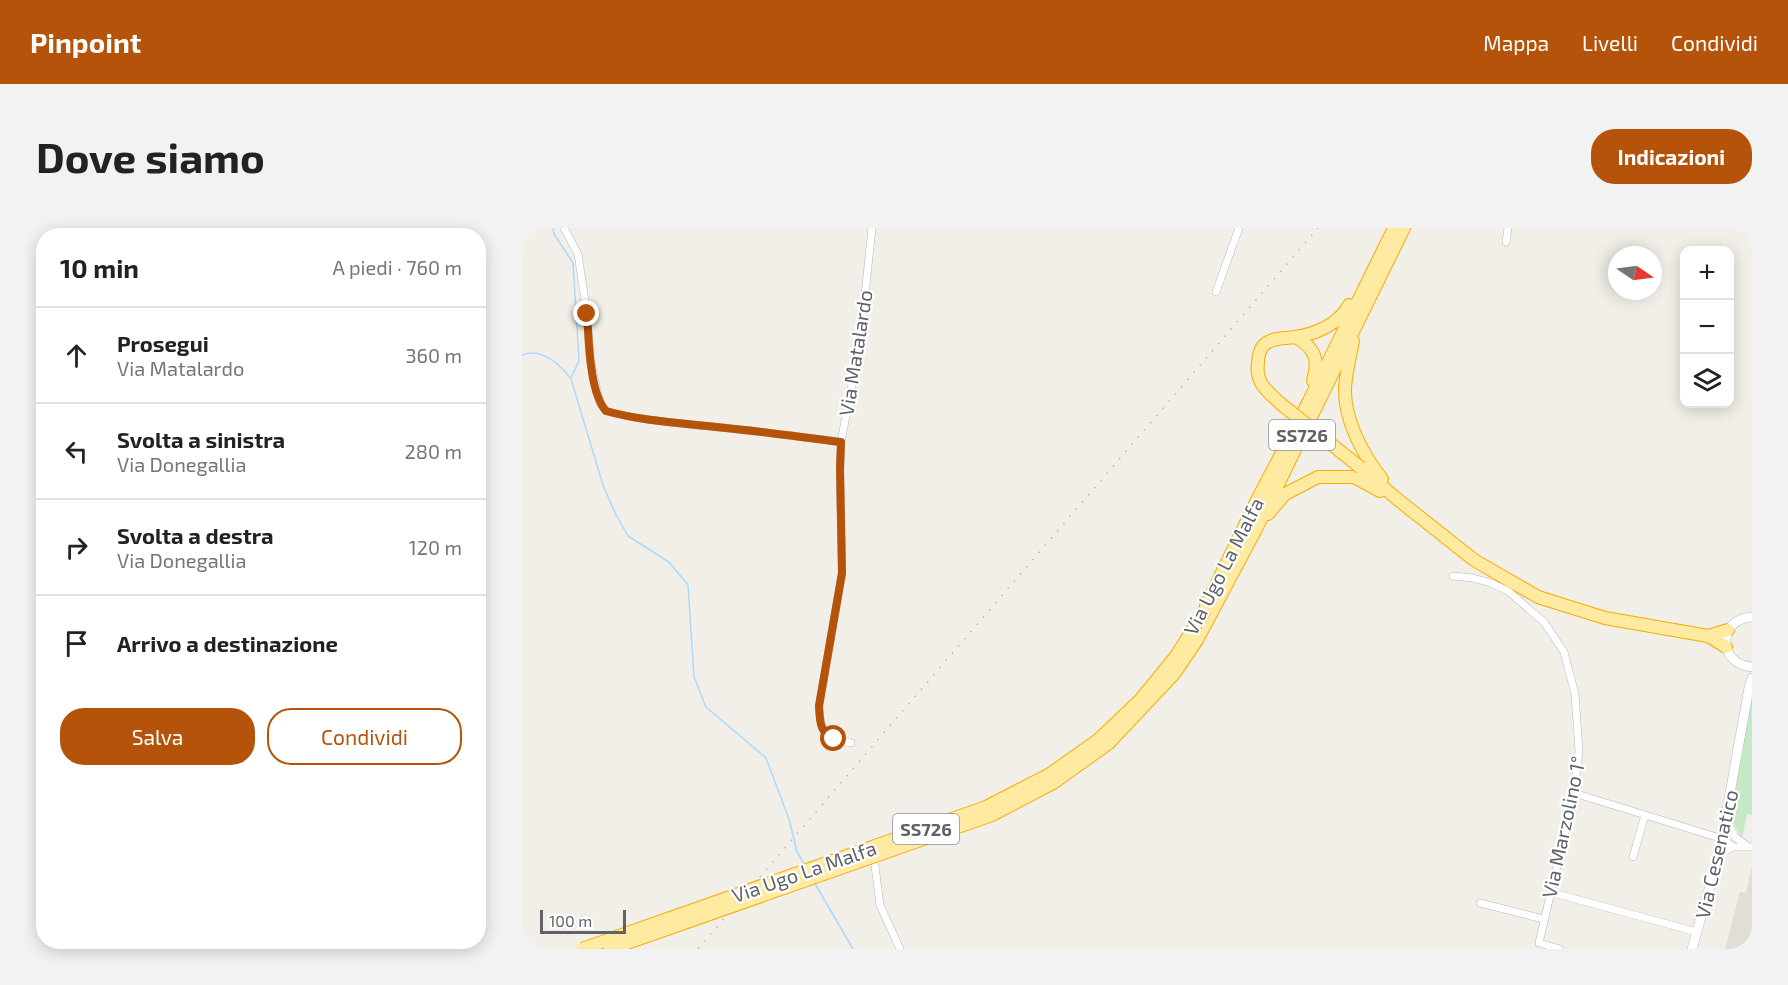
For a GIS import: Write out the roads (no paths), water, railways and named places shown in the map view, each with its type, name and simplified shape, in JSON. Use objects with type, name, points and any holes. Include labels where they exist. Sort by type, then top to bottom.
[{"type":"highway","name":"Via Ugo La Malfa","points":[[610,949],[992,815],[1053,783],[1109,743],[1174,674],[1197,640],[1256,529],[1404,228]]},
{"type":"highway","name":"Via Ugo La Malfa","points":[[582,949],[986,807],[1050,774],[1098,740],[1141,699],[1176,656],[1204,610],[1392,231]]},
{"type":"highway","points":[[1392,231],[1379,247],[1344,314],[1326,328],[1296,337],[1278,339],[1264,345],[1258,357],[1256,374],[1263,388],[1397,500],[1474,560],[1538,597],[1605,618],[1708,636],[1726,647]]},
{"type":"highway","points":[[1357,322],[1345,391],[1349,416],[1361,447],[1397,500]]},
{"type":"highway","points":[[1296,337],[1312,350],[1317,363],[1309,401]]},
{"type":"highway","points":[[1256,529],[1285,494],[1318,477],[1354,477],[1397,500]]},
{"type":"highway","points":[[1708,636],[1728,630]]},
{"type":"main road","points":[[1747,667],[1729,655],[1726,638],[1728,630],[1734,623],[1742,618],[1752,617]]},
{"type":"main road","name":"Via Cesenatico","points":[[1692,949],[1723,839],[1750,683],[1747,667]]},
{"type":"street","points":[[564,228],[578,254],[587,314],[590,360],[600,403],[606,411],[630,418],[841,442]]},
{"type":"street","name":"Via Matalardo","points":[[851,743],[825,735],[820,725],[819,706],[842,573],[841,442],[860,342],[872,228]]},
{"type":"street","points":[[1216,292],[1239,228]]},
{"type":"street","points":[[1506,242],[1508,228]]},
{"type":"street","name":"Via Marzolino 1°","points":[[1453,576],[1473,578],[1508,591],[1544,622],[1564,652],[1575,694],[1580,751],[1574,793],[1539,943],[1560,949]]},
{"type":"street","points":[[1574,793],[1723,839],[1733,847]]},
{"type":"street","points":[[1633,857],[1645,815]]},
{"type":"street","points":[[1726,820],[1735,837],[1750,847]]},
{"type":"street","points":[[1723,839],[1735,837]]},
{"type":"street","points":[[1719,854],[1733,847],[1750,847]]},
{"type":"street","points":[[875,866],[880,905],[900,949]]},
{"type":"street","points":[[1550,892],[1697,932]]},
{"type":"street","points":[[1480,903],[1543,919]]},
{"type":"waterway","points":[[553,228],[554,234],[573,263],[579,361],[571,378]]},
{"type":"waterway","points":[[522,355],[536,353],[550,358],[571,379],[603,485],[628,536],[669,562],[688,585],[694,677],[706,707],[766,758],[789,819],[797,852],[805,865]]},
{"type":"waterway","points":[[814,882],[853,949]]},
{"type":"railway","points":[[698,949],[1318,228]]}]
